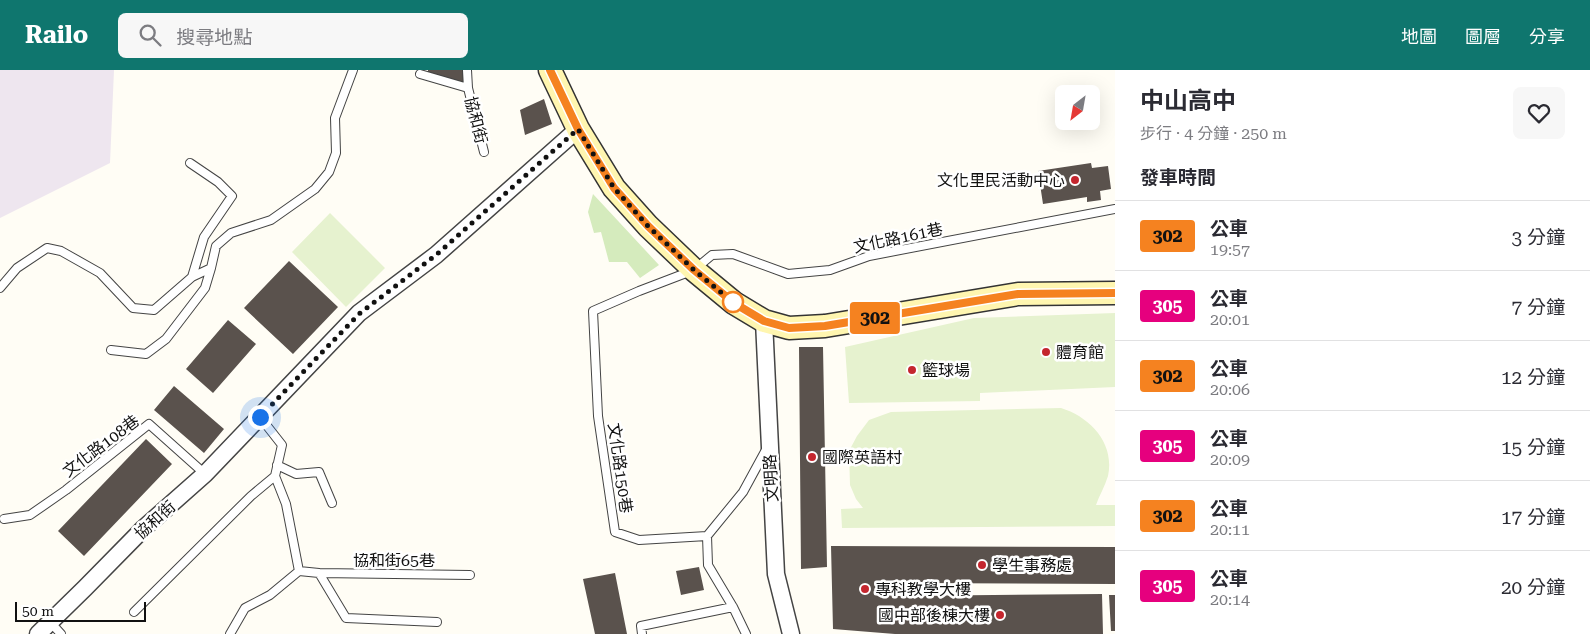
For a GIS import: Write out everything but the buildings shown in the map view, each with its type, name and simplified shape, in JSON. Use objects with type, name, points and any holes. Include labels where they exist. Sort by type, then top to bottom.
[{"type":"street","points":[[550,70],[578,129],[614,188],[648,226],[694,270],[734,303],[764,321],[789,328],[825,326],[1018,294],[1115,293]]},
{"type":"street","name":"協和街","points":[[38,634],[56,628],[144,528],[205,474],[359,314],[436,255],[578,129]]},
{"type":"street","name":"文明路","points":[[764,321],[776,574],[791,634]]},
{"type":"lane","points":[[111,350],[146,354],[166,339],[205,288],[216,246],[231,233],[271,220],[315,189],[329,172],[336,153],[335,118],[353,70]]},
{"type":"lane","name":"協和街","points":[[467,70],[468,88],[484,152]]},
{"type":"lane","name":"協和街","points":[[420,74],[468,88]]},
{"type":"lane","points":[[190,163],[218,182],[232,196],[204,237],[192,277]]},
{"type":"lane","name":"文化路161巷","points":[[694,270],[712,255],[732,254],[788,274],[830,270],[869,256],[1115,209]]},
{"type":"lane","points":[[0,288],[17,268],[46,248],[61,252],[100,273],[132,308],[154,310],[192,277],[211,268]]},
{"type":"lane","name":"文化路150巷","points":[[694,270],[593,311],[598,416],[615,532],[639,540],[707,536]]},
{"type":"lane","points":[[134,612],[251,496],[274,476],[282,445],[260,417]]},
{"type":"lane","name":"文化路108巷","points":[[4,520],[30,515],[66,490],[149,424],[205,474]]},
{"type":"lane","points":[[746,634],[733,607],[708,565],[707,536],[743,492],[769,444]]},
{"type":"lane","points":[[277,465],[296,474],[319,472],[332,503]]},
{"type":"lane","points":[[230,634],[244,608],[270,596],[299,571],[286,504],[274,476]]},
{"type":"lane","name":"協和街65巷","points":[[299,571],[319,573],[470,575]]},
{"type":"lane","points":[[319,573],[346,618],[437,622]]},
{"type":"lane","points":[[642,634],[641,626],[733,607]]},
{"type":"shaded area","points":[[0,70],[114,70],[110,163],[0,218]]},
{"type":"green space","points":[[593,194],[659,265],[640,278],[627,262],[609,262],[601,232],[594,233],[588,212]]},
{"type":"green space","points":[[330,213],[385,268],[346,307],[292,252]]},
{"type":"green space","points":[[1115,313],[1115,387],[980,393],[980,401],[849,403],[845,347],[974,318]]},
{"type":"green space","points":[[1061,408],[1082,418],[1098,433],[1104,442],[1108,453],[1108,476],[1096,505],[1115,505],[1115,526],[842,528],[841,509],[863,508],[856,499],[850,485],[849,451],[869,420],[891,412]]},
{"type":"bus line","name":"302","points":[[550,70],[578,129],[614,188],[648,226],[694,270],[734,303],[764,321],[789,328],[825,326],[1018,294],[1115,293]]},
{"type":"place","name":"文化里民活動中心","points":[[1075,180]]},
{"type":"place","name":"體育館","points":[[1046,352]]},
{"type":"place","name":"籃球場","points":[[912,370]]},
{"type":"place","name":"國際英語村","points":[[812,457]]},
{"type":"place","name":"學生事務處","points":[[982,565]]},
{"type":"place","name":"專科教學大樓","points":[[865,589]]},
{"type":"place","name":"國中部後棟大樓","points":[[1000,615]]},
{"type":"route","points":[[260,417],[359,314],[436,255],[578,129],[614,188],[648,226],[694,270],[733,302]]}]
